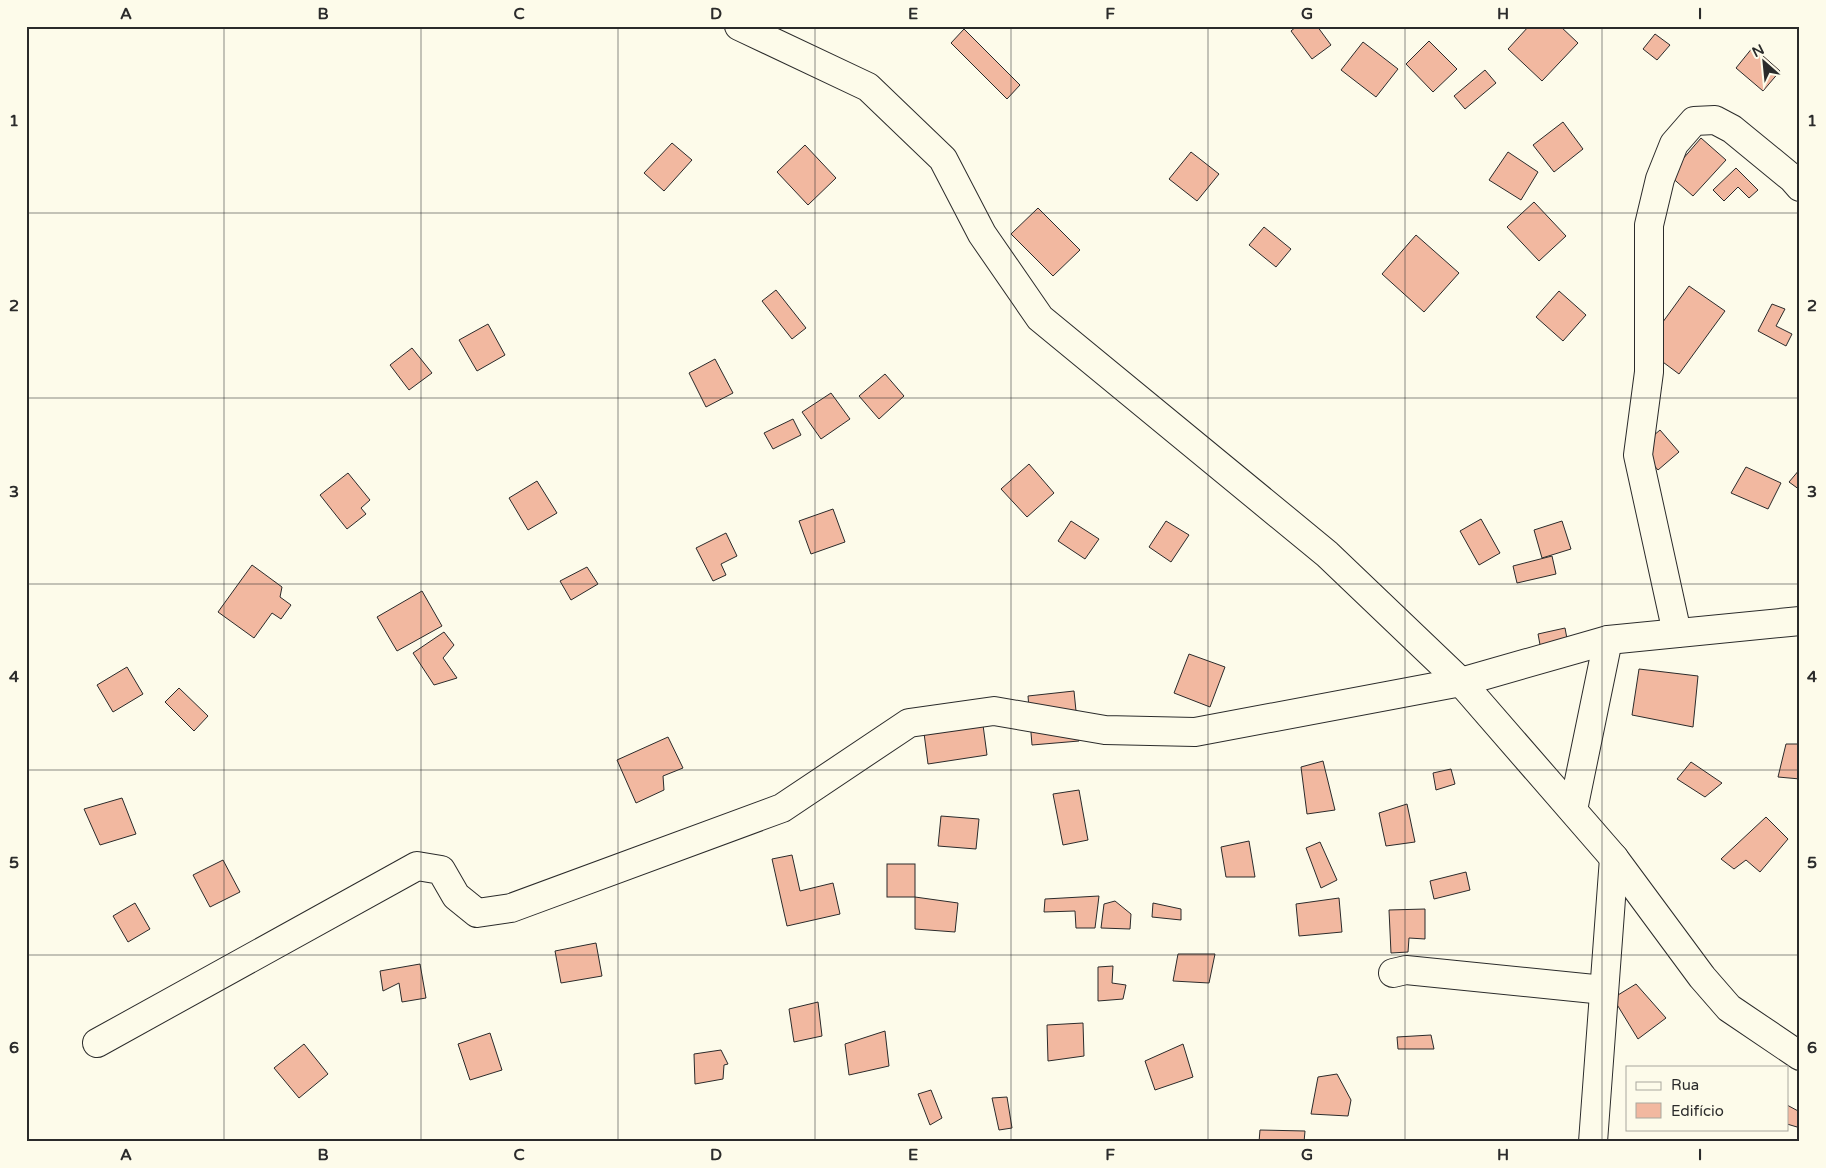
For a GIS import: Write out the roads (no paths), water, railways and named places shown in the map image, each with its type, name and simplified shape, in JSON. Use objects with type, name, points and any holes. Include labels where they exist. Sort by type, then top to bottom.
[{"type":"street","points":[[739,26],[868,87],[943,159],[982,234],[1040,318],[1327,554],[1460,682],[1614,858],[1702,977],[1729,1008],[1800,1056]]},
{"type":"street","points":[[1677,633],[1638,456],[1649,372],[1649,226],[1660,179],[1674,144],[1694,122],[1715,120],[1732,129],[1793,179],[1800,187]]},
{"type":"street","points":[[97,1043],[417,866],[441,870],[456,896],[477,913],[511,908],[782,808],[910,723],[994,711],[1105,730],[1195,732],[1460,682],[1608,640],[1800,621]]},
{"type":"street","points":[[1573,810],[1608,640]]},
{"type":"street","points":[[1593,1142],[1614,858]]},
{"type":"street","points":[[1393,973],[1406,970],[1604,990]]}]
